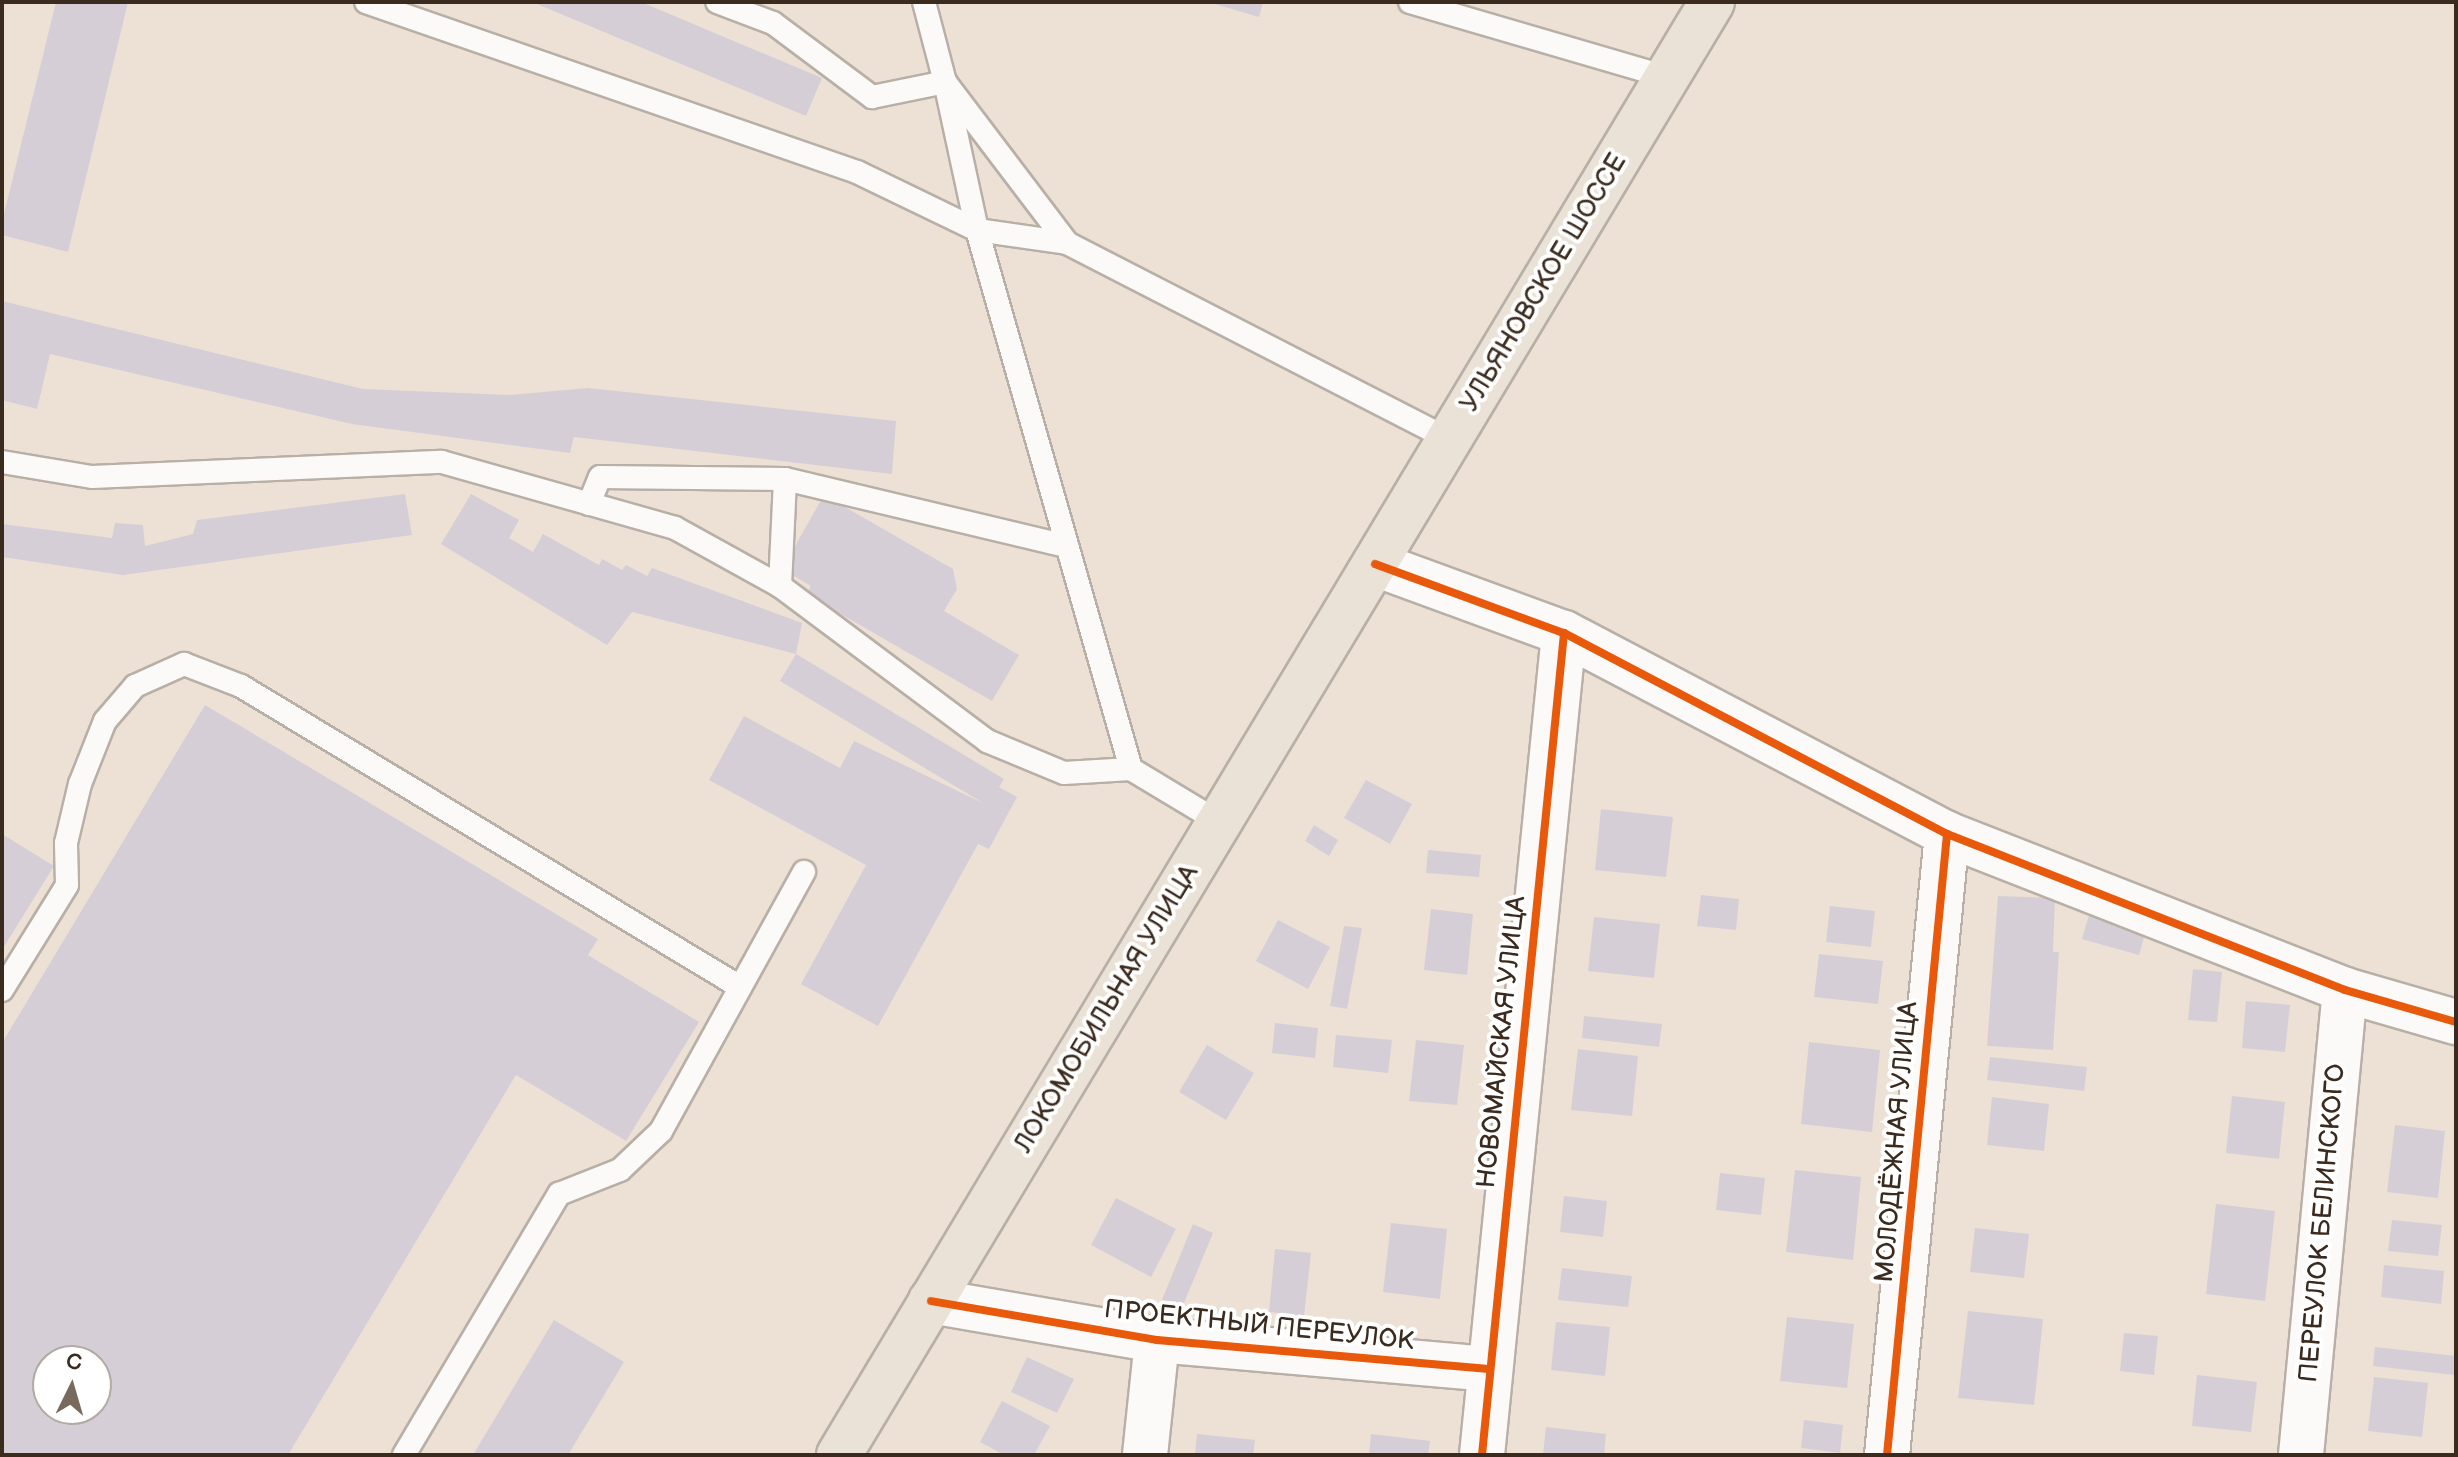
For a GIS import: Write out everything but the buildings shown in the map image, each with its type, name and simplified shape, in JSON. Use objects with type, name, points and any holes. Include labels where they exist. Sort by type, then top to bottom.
[{"type":"main road","name":"УЛЬЯНОВСКОЕ ШОССЕ","points":[[1375,564],[1712,2]]},
{"type":"main road","name":"ЛОКОМОБИЛЬНАЯ УЛИЦА","points":[[839,1455],[1375,564]]},
{"type":"street","points":[[1375,564],[1564,633],[1947,834],[2345,990],[2456,1022]]},
{"type":"street","name":"НОВОМАЙСКАЯ УЛИЦА","points":[[1482,1455],[1564,633]]},
{"type":"street","name":"МОЛОДЁЖНАЯ УЛИЦА","points":[[1887,1455],[1947,834]]},
{"type":"street","name":"ПЕРЕУЛОК БЕЛИНСКОГО","points":[[2301,1455],[2345,990]]},
{"type":"street","name":"ПРОЕКТНЫЙ ПЕРЕУЛОК","points":[[931,1301],[1157,1340],[1489,1369]]},
{"type":"street","points":[[1145,1455],[1157,1340]]},
{"type":"lane","points":[[366,2],[857,172],[977,230],[1067,243],[1450,440]]},
{"type":"lane","points":[[717,2],[773,23],[872,97],[945,82]]},
{"type":"lane","points":[[924,2],[977,230],[1131,769]]},
{"type":"lane","points":[[1410,2],[1667,77]]},
{"type":"lane","points":[[945,82],[1067,243]]},
{"type":"lane","points":[[2,462],[92,477],[442,462],[675,528],[780,586],[987,741],[1064,773],[1131,769],[1219,822]]},
{"type":"lane","points":[[589,504],[600,477],[785,479],[1067,546]]},
{"type":"lane","points":[[780,586],[785,479]]},
{"type":"lane","points":[[2,990],[67,885],[66,843],[80,784],[105,721],[135,686],[184,664],[241,686],[740,987]]},
{"type":"lane","points":[[404,1455],[559,1194],[620,1170],[661,1131],[804,872]]},
{"type":"cycle path","points":[[1375,564],[1564,633],[1947,834],[2345,990],[2456,1022]]},
{"type":"cycle path","points":[[1482,1455],[1564,633]]},
{"type":"cycle path","points":[[1887,1455],[1947,834]]},
{"type":"cycle path","points":[[931,1301],[1157,1340],[1489,1369]]}]
